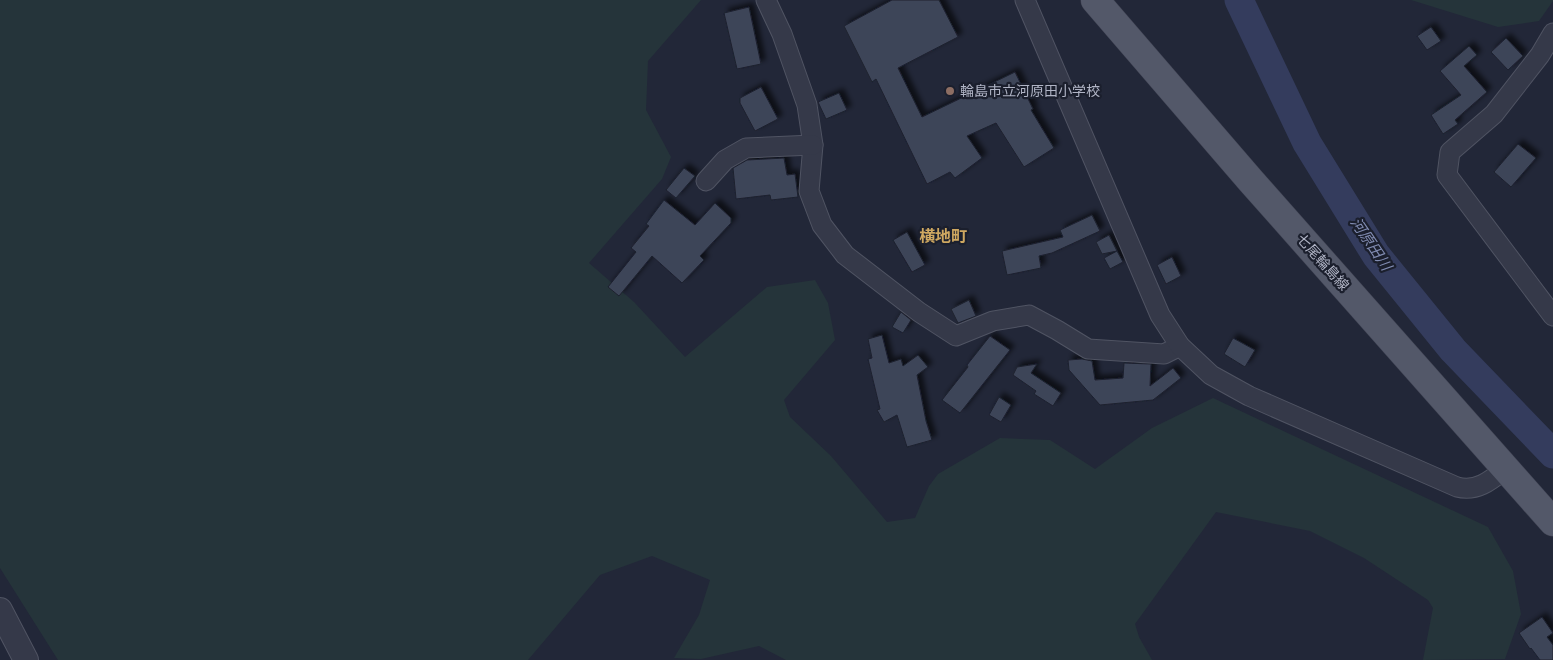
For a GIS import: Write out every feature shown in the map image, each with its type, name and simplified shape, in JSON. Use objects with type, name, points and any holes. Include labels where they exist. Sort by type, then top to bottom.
[{"type":"main road","name":"七尾輪島線","points":[[1096,0],[1251,181],[1553,522]]},
{"type":"street","points":[[766,0],[797,71],[807,105],[813,144],[809,191],[822,225],[845,255],[919,312],[956,336],[993,321],[1029,315],[1088,349],[1164,354],[1180,346]]},
{"type":"street","points":[[1025,0],[1160,315],[1180,346],[1211,375],[1249,396],[1457,487],[1467,490],[1484,485],[1505,469]]},
{"type":"street","points":[[1553,33],[1540,55],[1494,114],[1450,152],[1447,175],[1553,316]]},
{"type":"street","points":[[706,181],[725,160],[746,148],[813,144]]},
{"type":"street","points":[[0,610],[26,660]]},
{"type":"shaded area","points":[[0,0],[701,0],[648,61],[646,110],[671,157],[662,179],[589,263],[634,302],[685,357],[767,287],[815,280],[828,303],[835,340],[784,400],[790,417],[831,456],[887,522],[915,518],[929,486],[938,474],[1000,438],[1050,440],[1095,469],[1152,428],[1213,398],[1488,527],[1513,571],[1521,614],[1505,659],[1423,660],[1433,608],[1428,600],[1364,558],[1310,531],[1216,512],[1135,624],[1139,637],[1152,660],[786,660],[759,646],[701,659],[674,658],[699,615],[710,580],[652,556],[600,575],[528,660],[58,660],[0,568]]},
{"type":"shaded area","points":[[1411,0],[1553,1],[1539,21],[1498,27]]},
{"type":"building","points":[[892,0],[939,0],[958,37],[898,68],[922,117],[1015,72],[1033,109],[1031,110],[1054,148],[1024,167],[996,123],[967,136],[982,158],[955,178],[950,172],[927,184],[876,79],[872,82],[844,26]]},
{"type":"building","points":[[749,7],[761,64],[737,69],[724,13]]},
{"type":"building","points":[[1431,27],[1441,41],[1427,50],[1417,36]]},
{"type":"building","points":[[1506,38],[1523,56],[1508,70],[1491,52]]},
{"type":"building","points":[[1469,46],[1477,55],[1464,66],[1487,92],[1455,120],[1458,124],[1443,134],[1431,115],[1461,95],[1440,71]]},
{"type":"building","points":[[761,87],[778,119],[755,131],[740,103],[740,98]]},
{"type":"building","points":[[839,93],[847,110],[826,119],[818,102]]},
{"type":"building","points":[[1518,144],[1536,158],[1511,187],[1494,172]]},
{"type":"building","points":[[784,158],[787,175],[795,174],[798,197],[771,200],[770,195],[736,199],[733,168],[747,160]]},
{"type":"building","points":[[684,168],[695,176],[676,198],[666,190]]},
{"type":"building","points":[[664,200],[695,225],[715,203],[731,218],[731,223],[700,256],[704,260],[682,283],[652,256],[619,296],[608,287],[636,252],[631,248],[649,226],[646,224]]},
{"type":"building","points":[[1092,215],[1100,231],[1052,253],[1039,256],[1041,268],[1007,275],[1002,251],[1063,237],[1060,230]]},
{"type":"building","points":[[907,232],[925,265],[912,272],[893,240]]},
{"type":"building","points":[[1109,235],[1117,251],[1102,254],[1096,242]]},
{"type":"building","points":[[1117,251],[1123,262],[1110,269],[1104,258]]},
{"type":"building","points":[[1172,257],[1181,276],[1166,284],[1157,265]]},
{"type":"building","points":[[969,300],[976,316],[958,323],[951,309]]},
{"type":"building","points":[[901,312],[911,320],[903,333],[892,327]]},
{"type":"building","points":[[882,335],[889,363],[901,359],[903,366],[918,355],[928,367],[917,375],[926,421],[932,440],[907,447],[897,415],[884,422],[877,410],[880,409],[868,359],[872,358],[868,339]]},
{"type":"building","points":[[990,336],[1010,350],[960,413],[942,400]]},
{"type":"building","points":[[1233,338],[1255,350],[1245,367],[1224,354]]},
{"type":"building","points":[[1082,359],[1092,361],[1095,380],[1123,378],[1124,363],[1151,364],[1150,386],[1173,368],[1181,378],[1153,400],[1100,405],[1069,370],[1068,360]]},
{"type":"building","points":[[1037,364],[1031,373],[1061,393],[1053,406],[1034,394],[1036,391],[1013,375],[1017,367]]},
{"type":"building","points":[[999,397],[1011,405],[1001,422],[989,415]]},
{"type":"building","points":[[1542,617],[1553,633],[1547,637],[1553,645],[1553,660],[1540,660],[1519,633]]},
{"type":"waterway","name":"河原田川","points":[[1239,0],[1307,143],[1376,255],[1453,350],[1553,454]]},
{"type":"place","name":"輪島市立河原田小学校","points":[[950,91]]},
{"type":"district","name":"横地町","points":[[943,236]]}]
